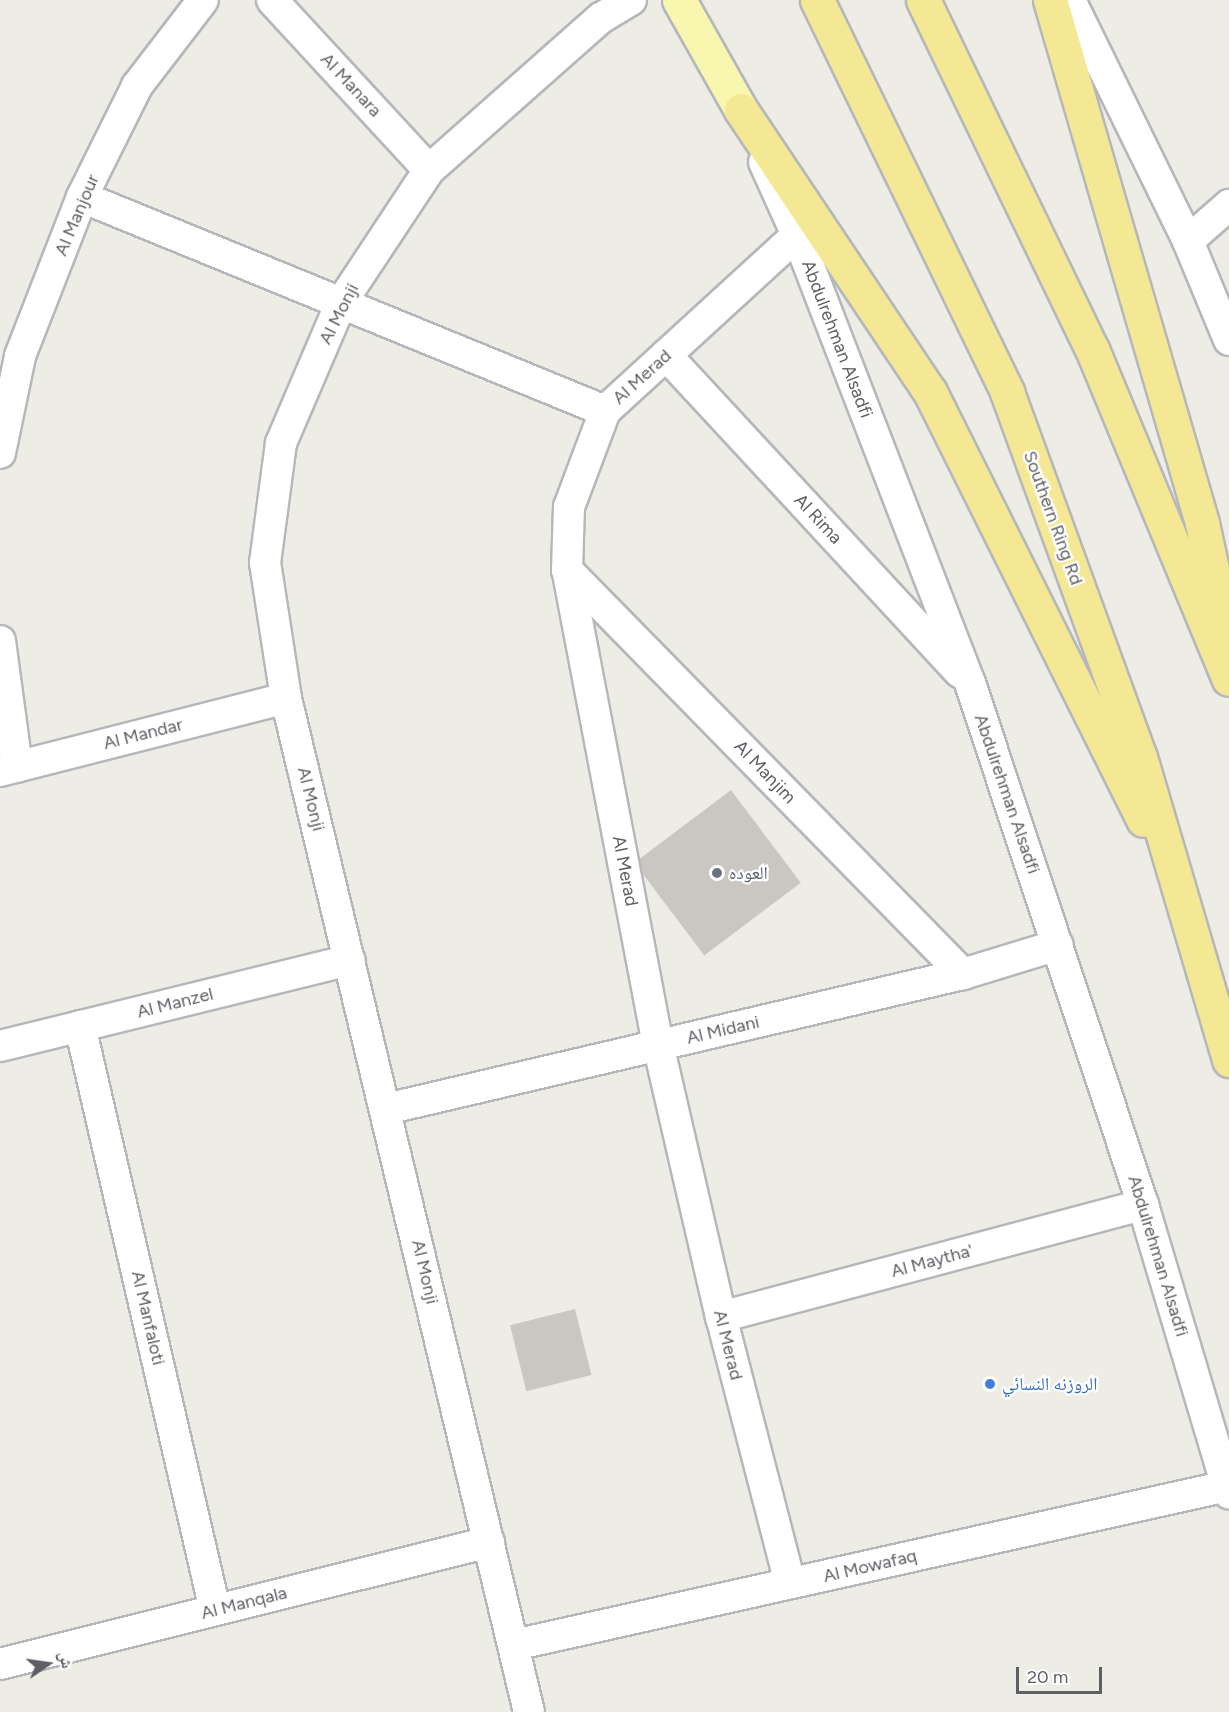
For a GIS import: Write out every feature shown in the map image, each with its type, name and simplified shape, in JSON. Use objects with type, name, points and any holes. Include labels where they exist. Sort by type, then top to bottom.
[{"type":"highway","name":"Southern Ring Rd","points":[[817,0],[1007,392],[1140,757],[1229,1060]]},
{"type":"highway","points":[[923,0],[1092,349],[1229,680]]},
{"type":"highway","points":[[1066,0],[1202,523],[1229,647]]},
{"type":"highway","points":[[741,110],[930,392],[1183,900]]},
{"type":"main road","points":[[679,0],[741,110]]},
{"type":"street","name":"Al Manjour","points":[[0,453],[20,356],[82,197],[137,86],[203,0]]},
{"type":"street","name":"Al Manara","points":[[272,0],[429,170]]},
{"type":"street","name":"Al Monji","points":[[529,1712],[286,698],[265,563],[281,442],[340,303],[429,170],[596,9],[631,0]]},
{"type":"street","points":[[1066,0],[1188,241],[1229,340]]},
{"type":"street","name":"Abdulrehman Alsadfi","points":[[741,110],[797,235],[970,683],[1143,1205],[1228,1490]]},
{"type":"street","points":[[82,197],[605,411]]},
{"type":"street","points":[[1188,241],[1229,205]]},
{"type":"street","name":"Al Merad","points":[[790,1584],[721,1317],[658,1045],[567,570],[569,507],[605,411],[797,235]]},
{"type":"street","name":"Al Rima","points":[[666,355],[970,683]]},
{"type":"street","name":"Al Manjim","points":[[567,570],[963,974]]},
{"type":"street","points":[[0,641],[9,769]]},
{"type":"street","name":"Al Mandar","points":[[9,769],[286,698]]},
{"type":"street","name":"Al Midani","points":[[386,1109],[963,974],[1058,945]]},
{"type":"street","name":"Al Manzel","points":[[0,1046],[350,960]]},
{"type":"street","name":"Al Manfaloti","points":[[80,1026],[215,1610]]},
{"type":"street","name":"Al Maytha'","points":[[721,1317],[1143,1205]]},
{"type":"street","name":"Al Mowafaq","points":[[514,1645],[1228,1490]]},
{"type":"street","name":"Al Manqala","points":[[0,1664],[489,1542]]},
{"type":"building","name":"العوده","points":[[731,790],[801,883],[704,955],[634,863]]},
{"type":"building","points":[[575,1309],[591,1375],[526,1391],[510,1325]]},
{"type":"place","name":"العوده","points":[[717,873]]},
{"type":"place","name":"الروزنه النسائي","points":[[990,1384]]}]
